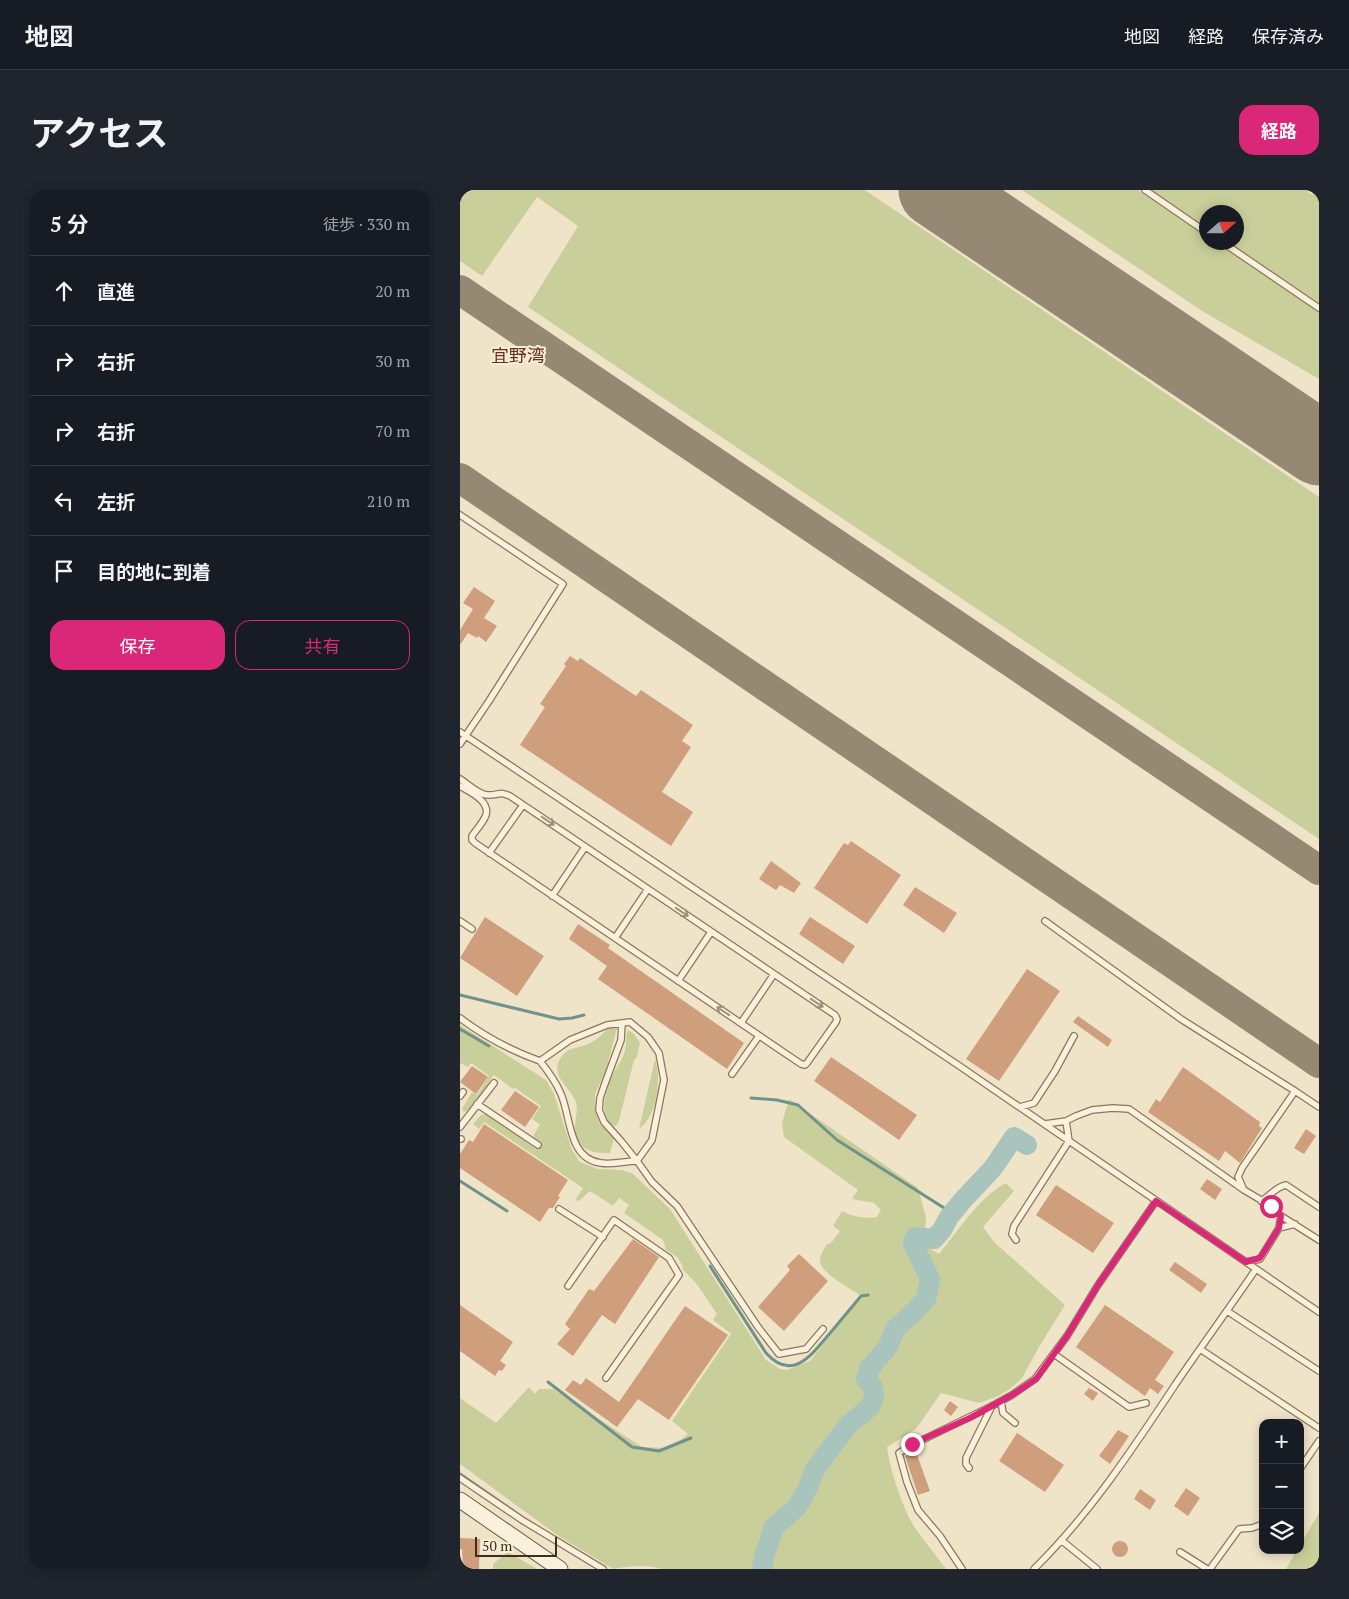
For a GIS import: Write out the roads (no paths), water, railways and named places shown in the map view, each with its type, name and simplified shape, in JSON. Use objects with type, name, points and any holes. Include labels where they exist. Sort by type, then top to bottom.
[{"type":"street","points":[[460,1500],[560,1569]]},
{"type":"lane","points":[[1145,190],[1199,227]]},
{"type":"lane","points":[[1234,250],[1319,308]]},
{"type":"lane","points":[[460,515],[563,584],[460,744]]},
{"type":"lane","points":[[460,732],[1034,1116],[1319,1312]]},
{"type":"lane","points":[[460,779],[489,796],[500,792],[510,796],[835,1015],[836,1022],[805,1065],[801,1064],[472,840],[472,836],[486,816],[486,811],[479,798],[460,786]]},
{"type":"lane","points":[[490,853],[523,805]]},
{"type":"lane","points":[[552,896],[585,847]]},
{"type":"lane","points":[[615,938],[648,890]]},
{"type":"lane","points":[[460,921],[472,929]]},
{"type":"lane","points":[[1045,921],[1181,1019],[1319,1107]]},
{"type":"lane","points":[[678,981],[711,932]]},
{"type":"lane","points":[[741,1023],[774,974]]},
{"type":"lane","points":[[460,1018],[519,1053],[540,1061],[562,1094],[571,1135],[580,1151],[590,1160],[602,1163],[636,1161],[652,1140],[664,1080],[659,1053],[648,1037],[630,1022],[607,1025],[570,1040],[540,1061]]},
{"type":"lane","points":[[622,1023],[621,1040],[602,1092],[599,1110],[604,1122],[652,1182],[677,1206],[758,1327],[779,1354],[806,1348],[823,1329]]},
{"type":"lane","points":[[732,1074],[759,1036]]},
{"type":"lane","points":[[1034,1116],[1034,1103],[1055,1071],[1074,1036]]},
{"type":"lane","points":[[460,1127],[494,1083]]},
{"type":"lane","points":[[1244,1190],[1238,1177],[1242,1168],[1295,1090]]},
{"type":"lane","points":[[1020,1107],[1034,1103]]},
{"type":"lane","points":[[477,1104],[538,1145]]},
{"type":"lane","points":[[1045,1124],[1066,1121],[1092,1110],[1129,1109],[1244,1190],[1271,1206],[1281,1216],[1319,1240]]},
{"type":"lane","points":[[1016,1240],[1012,1234],[1014,1226],[1070,1141],[1066,1121]]},
{"type":"lane","points":[[1261,1200],[1270,1196],[1281,1186],[1286,1185],[1319,1207]]},
{"type":"lane","points":[[1270,1196],[1271,1206]]},
{"type":"lane","points":[[962,1569],[940,1536],[918,1510],[906,1482],[899,1453],[912,1444],[992,1406],[1036,1379],[1067,1336],[1098,1285],[1156,1201]]},
{"type":"lane","points":[[560,1209],[603,1237]]},
{"type":"lane","points":[[1034,1569],[1076,1525],[1132,1448],[1227,1310],[1258,1270],[1260,1258],[1279,1228],[1281,1216]]},
{"type":"lane","points":[[568,1286],[614,1220],[668,1258],[679,1275],[606,1378]]},
{"type":"lane","points":[[1279,1228],[1295,1224]]},
{"type":"lane","points":[[1246,1262],[1260,1258]]},
{"type":"lane","points":[[1227,1310],[1319,1371]]},
{"type":"lane","points":[[1200,1350],[1319,1428]]},
{"type":"lane","points":[[1054,1354],[1129,1408],[1146,1403]]},
{"type":"lane","points":[[1001,1401],[1003,1413],[1015,1423]]},
{"type":"lane","points":[[969,1468],[966,1464],[966,1458],[992,1406]]},
{"type":"lane","points":[[1303,1464],[1319,1441]]},
{"type":"lane","points":[[460,1478],[522,1520],[603,1569]]},
{"type":"lane","points":[[1180,1552],[1209,1569],[1239,1529],[1259,1525]]},
{"type":"lane","points":[[1061,1540],[1097,1569]]},
{"type":"waterway","points":[[460,995],[559,1019],[584,1015]]},
{"type":"waterway","points":[[460,1029],[489,1046]]},
{"type":"waterway","points":[[751,1098],[777,1100],[798,1105],[837,1140],[952,1213]]},
{"type":"waterway","points":[[762,1569],[774,1527],[797,1507],[807,1490],[815,1469],[848,1425],[870,1407],[874,1396],[873,1387],[866,1379],[869,1369],[888,1347],[895,1329],[926,1299],[930,1279],[913,1244],[915,1237],[934,1239],[963,1200],[993,1168],[1014,1137],[1027,1145]]},
{"type":"waterway","points":[[460,1181],[507,1211]]},
{"type":"waterway","points":[[710,1266],[766,1353],[776,1362],[785,1365],[802,1362],[824,1340],[861,1296],[868,1295]]},
{"type":"waterway","points":[[548,1382],[632,1447],[659,1451],[691,1438]]},
{"type":"waterway","points":[[460,1474],[522,1517]]},
{"type":"district","name":"宜野湾","points":[[518,356]]}]
